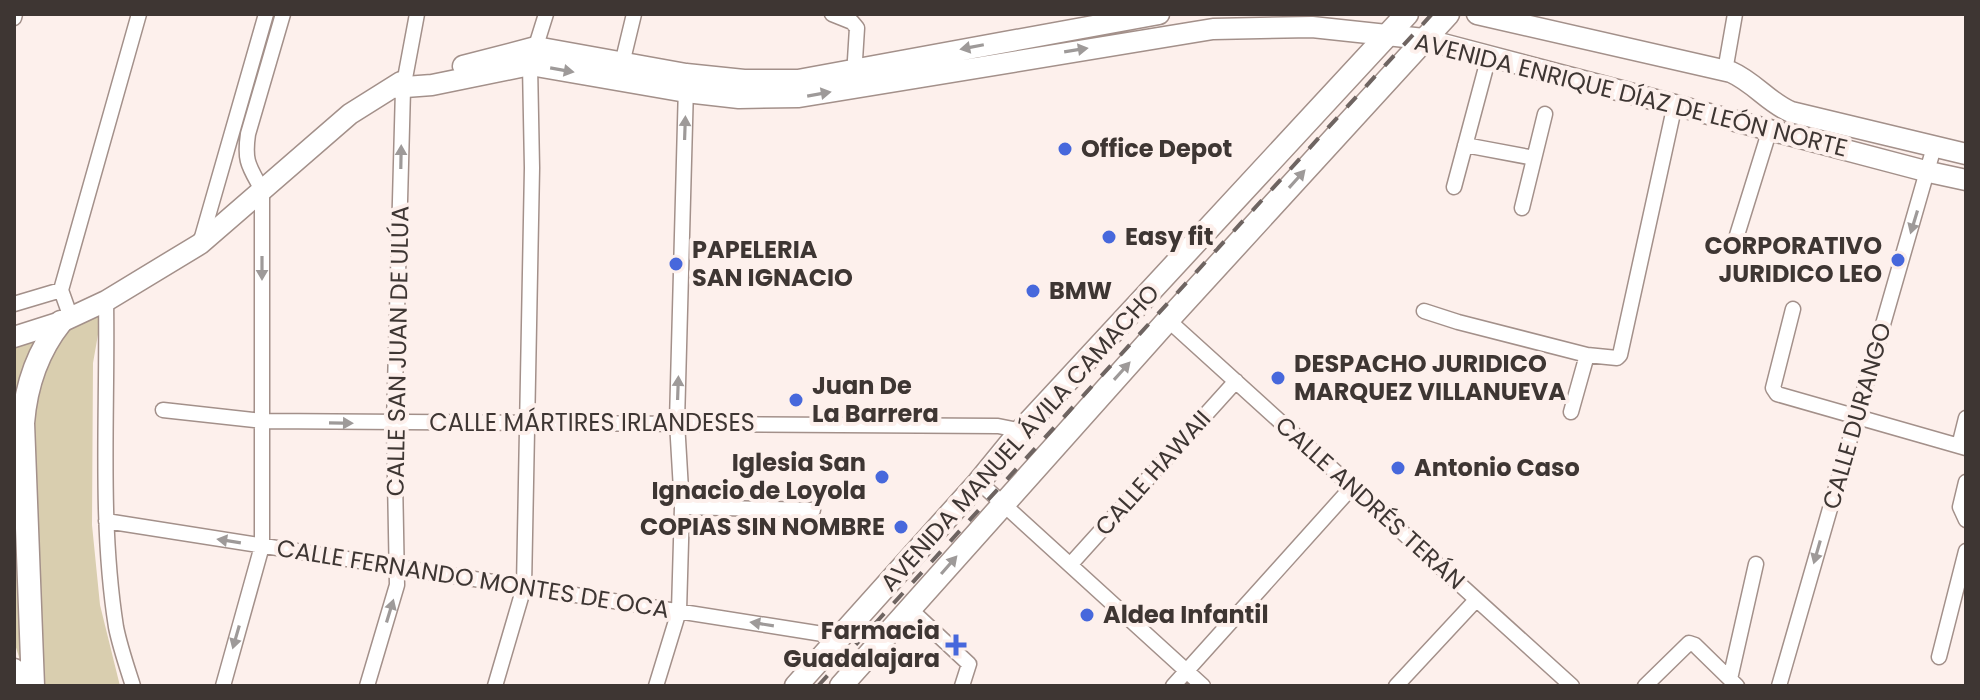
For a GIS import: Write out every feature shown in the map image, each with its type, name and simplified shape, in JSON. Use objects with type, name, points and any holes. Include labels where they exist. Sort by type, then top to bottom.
[{"type":"main road","name":"AVENIDA ENRIQUE DÍAZ DE LEÓN NORTE","points":[[686,83],[798,80],[1159,14]]},
{"type":"main road","name":"AVENIDA MANUEL ÁVILA CAMACHO","points":[[796,686],[1019,433],[1407,14]]},
{"type":"main road","name":"AVENIDA MANUEL ÁVILA CAMACHO","points":[[841,686],[1168,320],[1448,14]]},
{"type":"main road","name":"AVENIDA ENRIQUE DÍAZ DE LEÓN NORTE","points":[[1477,14],[1725,71],[1745,78],[1781,108],[1791,112],[1966,154]]},
{"type":"main road","name":"AVENIDA ENRIQUE DÍAZ DE LEÓN NORTE","points":[[14,337],[66,320],[106,301],[200,244],[350,114],[399,86],[533,56],[686,83],[739,98],[799,97],[1213,21],[1312,27],[1424,39],[1929,172],[1965,176]]},
{"type":"main road","points":[[33,686],[18,413],[25,404],[35,367],[51,334],[66,320]]},
{"type":"main road","points":[[14,670],[20,686]]},
{"type":"street","points":[[66,320],[61,290],[139,14]]},
{"type":"street","points":[[200,244],[266,14]]},
{"type":"street","points":[[223,686],[262,546],[262,190],[248,167],[246,153],[248,134],[283,14]]},
{"type":"street","name":"CALLE SAN JUAN DE ULÚA","points":[[367,686],[397,585],[394,424],[399,86],[417,14]]},
{"type":"street","points":[[495,686],[524,587],[533,56],[546,14]]},
{"type":"street","points":[[620,71],[634,14]]},
{"type":"street","points":[[832,14],[852,22],[857,28],[855,60]]},
{"type":"street","points":[[1725,71],[1735,14]]},
{"type":"street","points":[[1454,187],[1489,56]]},
{"type":"street","points":[[656,686],[679,611],[682,507],[677,422],[686,83]]},
{"type":"street","points":[[1424,311],[1587,355],[1611,359],[1620,355],[1675,104]]},
{"type":"street","points":[[1522,208],[1545,114]]},
{"type":"street","points":[[1733,248],[1770,129]]},
{"type":"street","points":[[1465,145],[1534,158]]},
{"type":"street","name":"CALLE DURANGO","points":[[1779,686],[1934,147]]},
{"type":"street","points":[[14,304],[61,290]]},
{"type":"street","points":[[106,301],[108,563],[117,630],[133,686]]},
{"type":"street","points":[[1793,309],[1774,391],[1963,447],[1966,418]]},
{"type":"street","name":"CALLE ANDRÉS TERÁN","points":[[1168,320],[1572,686]]},
{"type":"street","points":[[1571,412],[1587,355]]},
{"type":"street","name":"CALLE HAWAII","points":[[1070,565],[1236,381]]},
{"type":"street","name":"CALLE MÁRTIRES IRLANDESES","points":[[163,410],[263,421],[998,426],[1019,433]]},
{"type":"street","points":[[979,482],[1203,686]]},
{"type":"street","points":[[1966,482],[1960,507],[1966,520]]},
{"type":"street","points":[[1173,686],[1352,487]]},
{"type":"street","points":[[682,507],[813,510]]},
{"type":"street","name":"CALLE FERNANDO MONTES DE OCA","points":[[106,521],[829,635],[838,640]]},
{"type":"street","points":[[1939,657],[1966,551]]},
{"type":"street","points":[[1733,683],[1756,564]]},
{"type":"street","points":[[1396,686],[1476,600]]},
{"type":"street","points":[[910,609],[969,664],[962,686]]},
{"type":"street","points":[[1645,686],[1689,643],[1695,645],[1733,683]]},
{"type":"shaded area","points":[[103,306],[93,363],[92,525],[100,605],[120,686],[28,686],[14,641],[14,342]]},
{"type":"railway","points":[[818,686],[1432,14]]},
{"type":"place","name":"Office Depot","points":[[1065,149]]},
{"type":"place","name":"Easy fit","points":[[1109,237]]},
{"type":"place","name":"CORPORATIVO JURIDICO LEO","points":[[1898,260]]},
{"type":"place","name":"PAPELERIA SAN IGNACIO","points":[[676,264]]},
{"type":"place","name":"BMW","points":[[1033,291]]},
{"type":"place","name":"DESPACHO JURIDICO MARQUEZ VILLANUEVA","points":[[1278,378]]},
{"type":"place","name":"Juan De La Barrera","points":[[796,400]]},
{"type":"place","name":"Antonio Caso","points":[[1398,468]]},
{"type":"place","name":"Iglesia San Ignacio de Loyola","points":[[882,477]]},
{"type":"place","name":"COPIAS SIN NOMBRE","points":[[901,527]]},
{"type":"place","name":"Aldea Infantil","points":[[1087,615]]},
{"type":"place","name":"Farmacia Guadalajara","points":[[956,645]]}]
